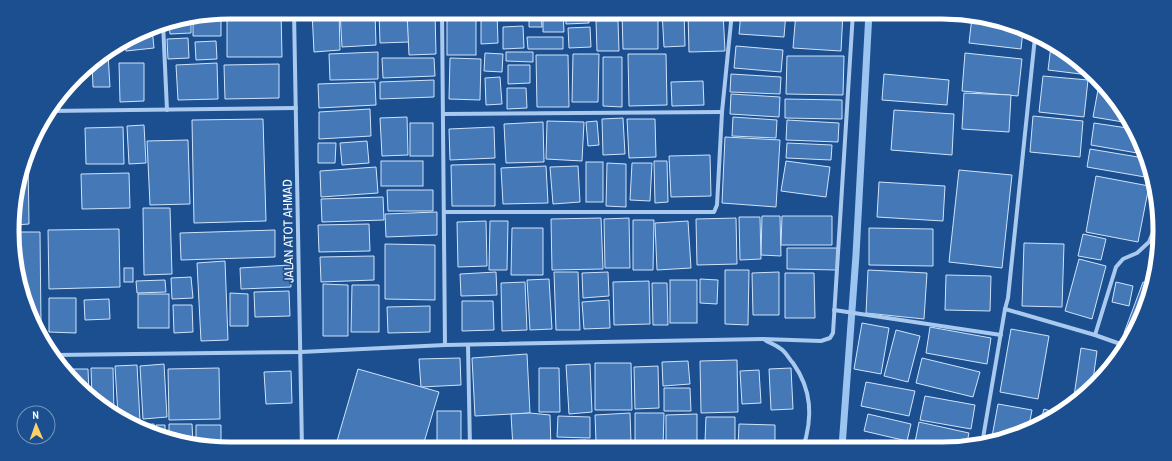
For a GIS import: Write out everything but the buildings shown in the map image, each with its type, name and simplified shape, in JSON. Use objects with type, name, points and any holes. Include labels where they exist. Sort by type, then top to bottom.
[{"type":"street","name":"JALAN ATOT AHMAD","points":[[294,19],[302,442]]},
{"type":"street","points":[[442,19],[445,345]]},
{"type":"street","points":[[444,212],[714,212],[717,205],[722,112],[731,19]]},
{"type":"street","points":[[60,355],[301,352],[445,345],[763,339],[821,341],[830,338],[833,333],[853,19]]},
{"type":"street","points":[[163,30],[167,110]]},
{"type":"street","points":[[983,438],[1009,290],[1035,41]]},
{"type":"street","points":[[57,111],[296,108]]},
{"type":"street","points":[[443,114],[722,112]]},
{"type":"street","points":[[1094,335],[1116,266],[1123,259],[1137,254],[1149,242],[1153,232]]},
{"type":"street","points":[[1005,309],[1120,344]]},
{"type":"street","points":[[834,310],[1001,335]]},
{"type":"street","points":[[763,339],[783,350],[804,382],[810,416],[805,442]]},
{"type":"street","points":[[468,345],[470,442]]},
{"type":"waterway","points":[[842,442],[856,255],[869,19]]}]
